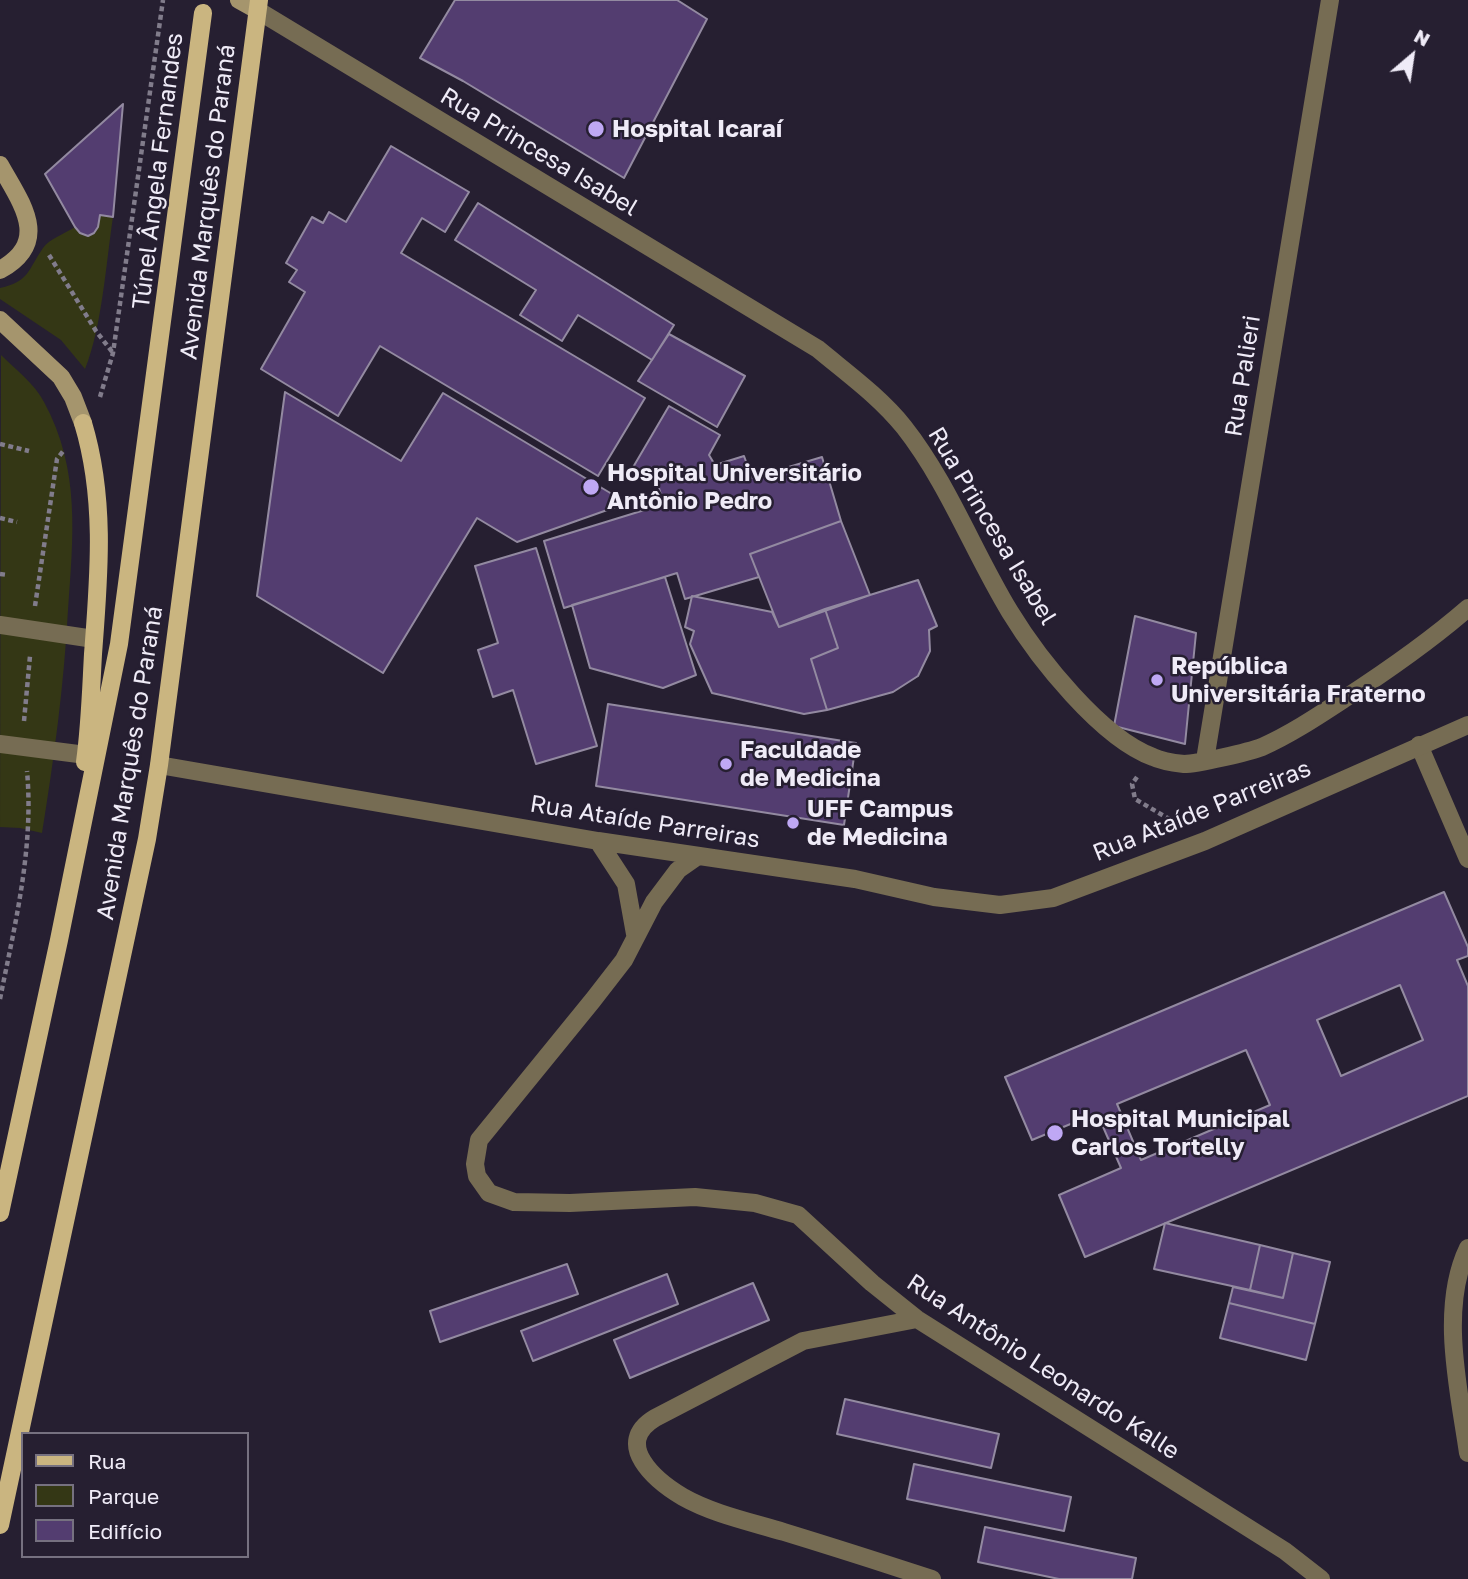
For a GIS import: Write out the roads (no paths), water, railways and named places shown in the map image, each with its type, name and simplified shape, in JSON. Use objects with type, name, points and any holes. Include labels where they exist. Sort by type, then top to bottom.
[{"type":"main road","name":"Avenida Marquês do Paraná","points":[[0,1525],[147,839],[159,765],[257,3]]},
{"type":"main road","name":"Túnel Ângela Fernandes","points":[[161,336],[203,13]]},
{"type":"main road","name":"Avenida Marquês do Paraná","points":[[0,1213],[119,644],[161,336]]},
{"type":"main road","points":[[78,842],[94,639],[99,512],[96,474],[83,424]]},
{"type":"street","points":[[239,0],[257,3]]},
{"type":"street","name":"Rua Palieri","points":[[1205,760],[1330,0]]},
{"type":"street","name":"Rua Princesa Isabel","points":[[257,3],[818,349],[876,396],[904,427],[928,462],[1010,613],[1044,661],[1079,702],[1112,733],[1153,757],[1185,764],[1260,748],[1309,722],[1388,670],[1436,636],[1468,608]]},
{"type":"street","points":[[0,165],[29,217],[29,236],[19,257],[0,270]]},
{"type":"street","points":[[0,320],[61,377],[73,397],[83,424]]},
{"type":"street","points":[[0,625],[94,639]]},
{"type":"street","name":"Rua Ataíde Parreiras","points":[[159,765],[598,841],[855,879],[934,897],[1000,905],[1053,898],[1205,841],[1468,725]]},
{"type":"street","points":[[0,744],[86,755]]},
{"type":"street","points":[[1419,745],[1468,859]]},
{"type":"street","points":[[598,841],[626,884],[635,934]]},
{"type":"street","name":"Rua Antônio Leonardo Kalle","points":[[698,856],[678,870],[654,902],[635,934],[624,960],[478,1140],[475,1164],[477,1176],[489,1193],[514,1202],[570,1203],[695,1197],[754,1203],[798,1215],[873,1283],[918,1319],[1285,1551],[1321,1579]]},
{"type":"street","points":[[1468,1248],[1458,1276],[1453,1329],[1454,1360],[1468,1453]]},
{"type":"street","points":[[918,1319],[803,1341],[643,1425],[636,1441],[640,1456],[655,1478],[685,1498],[725,1514],[932,1579]]},
{"type":"place","name":"Hospital Icaraí","points":[[596,129]]},
{"type":"place","name":"Hospital Universitário Antônio Pedro","points":[[591,487]]},
{"type":"place","name":"República Universitária Fraterno","points":[[1157,680]]},
{"type":"place","name":"Faculdade de Medicina","points":[[726,764]]},
{"type":"place","name":"UFF Campus de Medicina","points":[[793,823]]},
{"type":"place","name":"Hospital Municipal Carlos Tortelly","points":[[1055,1133]]}]
